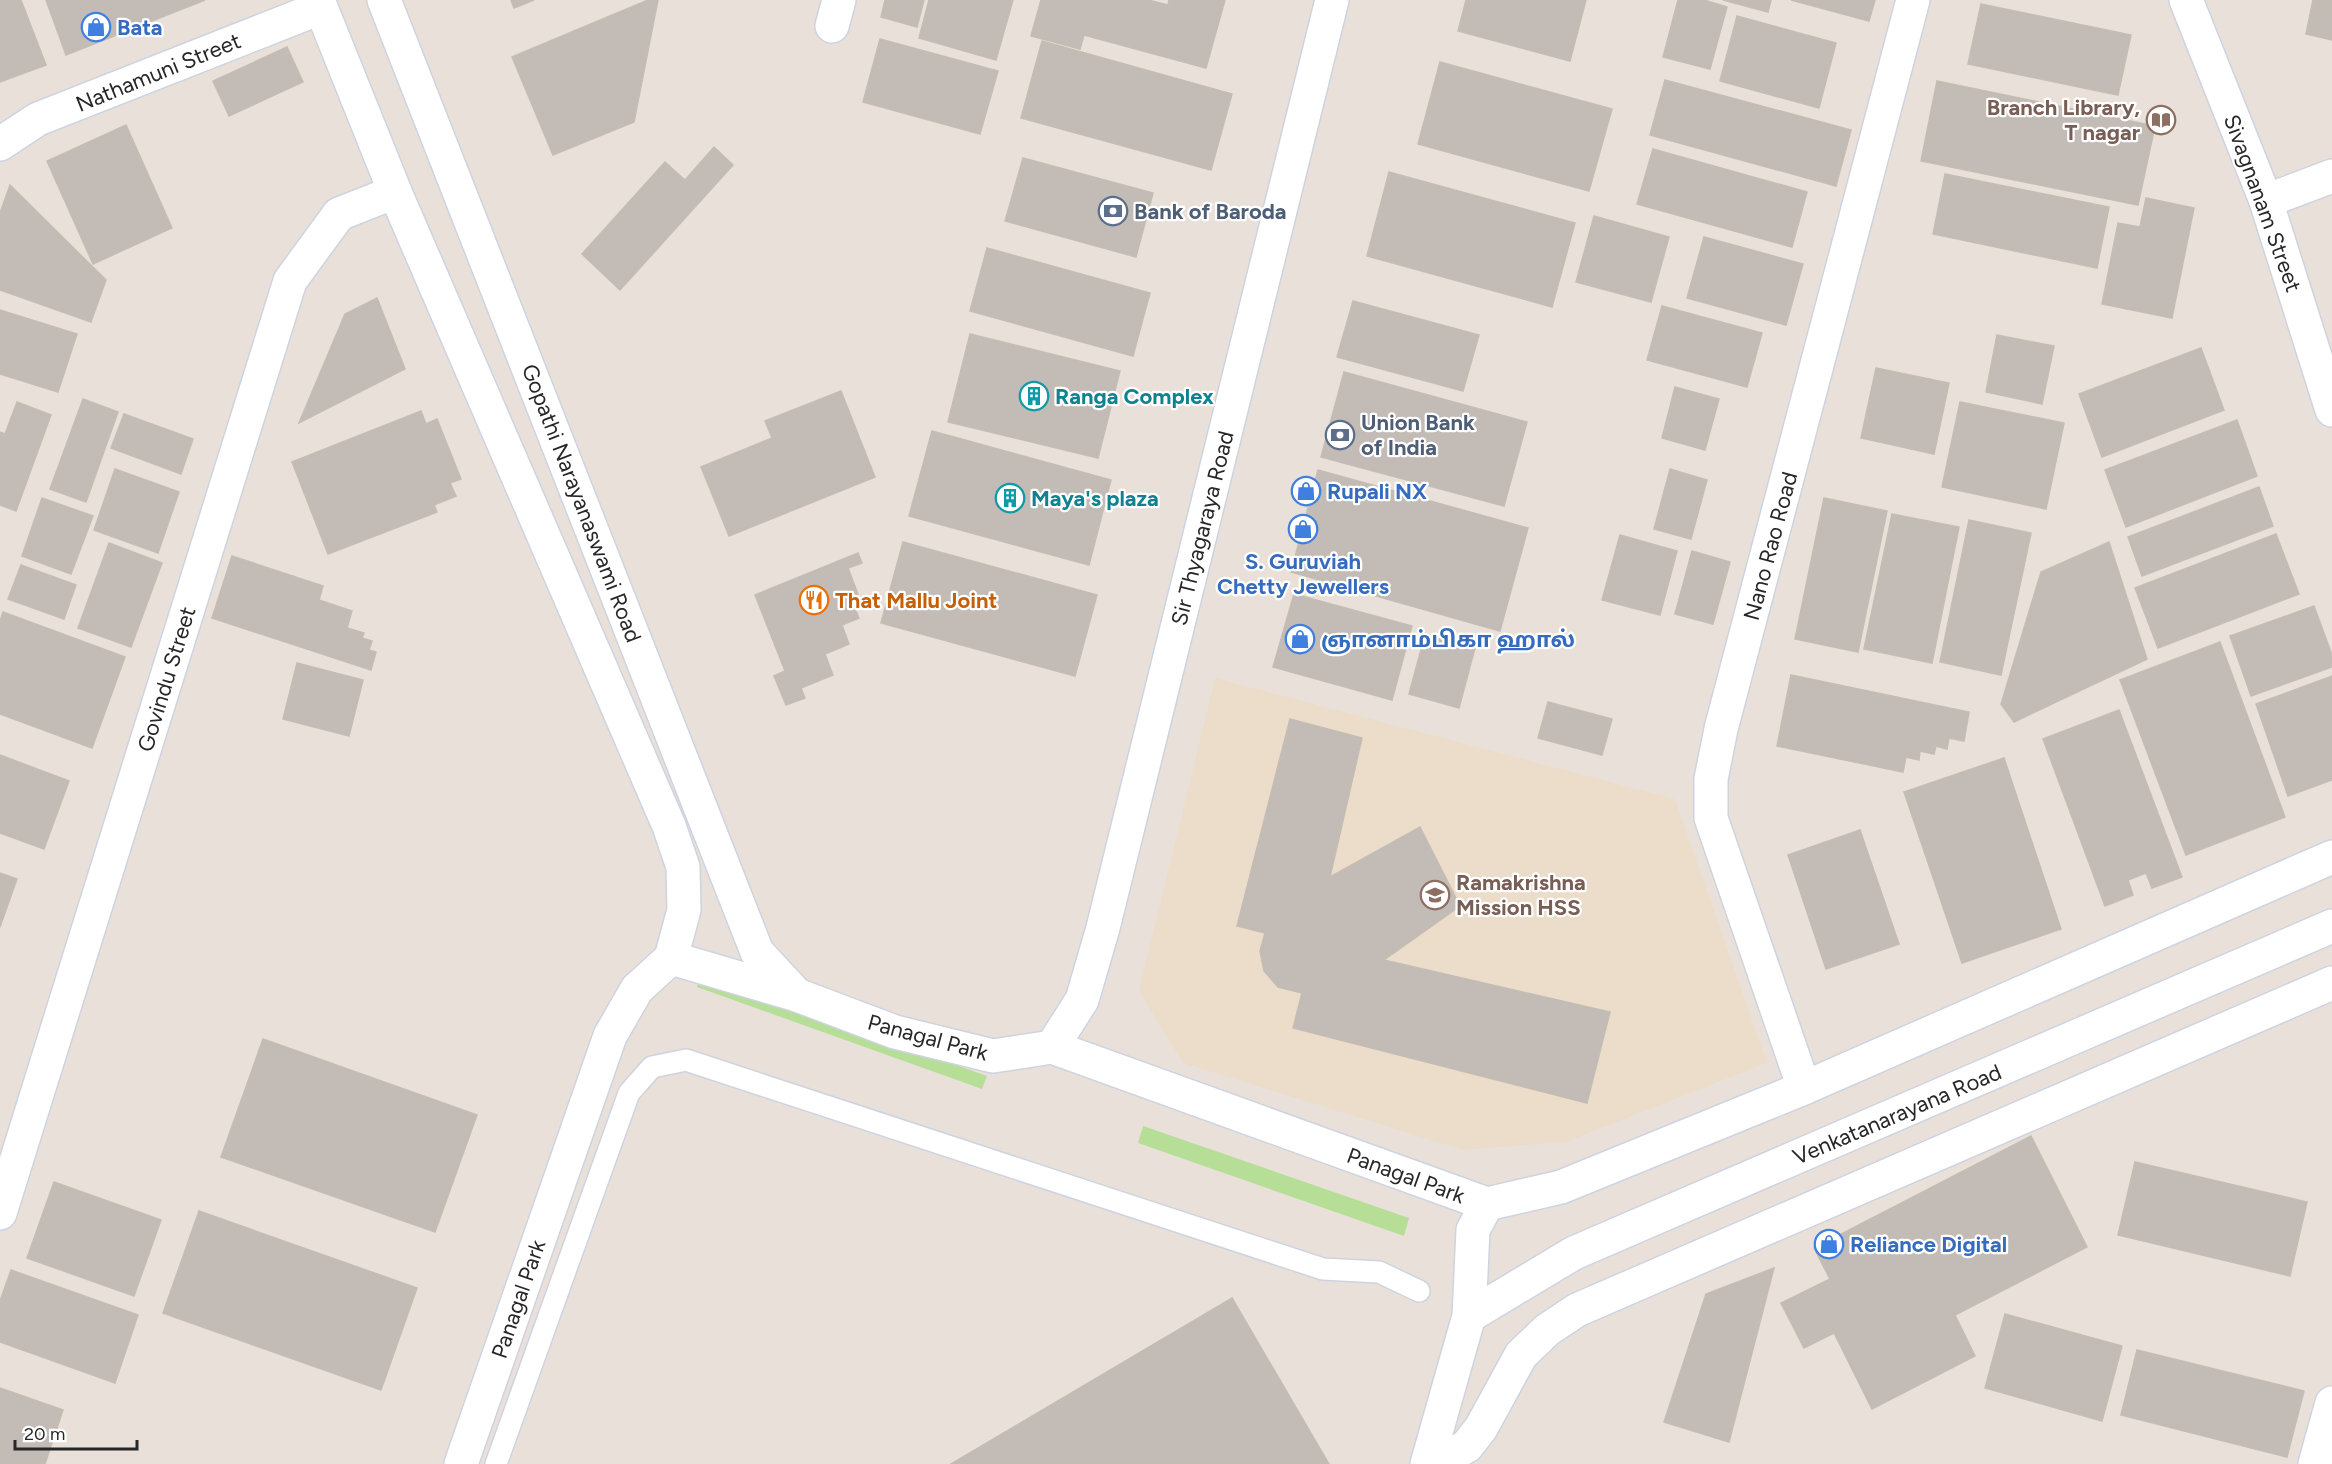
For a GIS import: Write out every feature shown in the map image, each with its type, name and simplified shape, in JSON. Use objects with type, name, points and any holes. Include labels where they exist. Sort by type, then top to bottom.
[{"type":"main road","name":"Gopathi Narayanaswami Road","points":[[384,0],[757,952],[797,995]]},
{"type":"main road","name":"Sir Thyagaraya Road","points":[[1052,1047],[1082,1000],[1104,928],[1332,0]]},
{"type":"main road","name":"Nano Rao Road","points":[[1804,1088],[1711,818],[1711,779],[1721,729],[1913,0]]},
{"type":"main road","name":"Sivagnanam Street","points":[[2186,0],[2266,201],[2332,410]]},
{"type":"main road","name":"Gopathi Narayanaswami Road","points":[[319,4],[395,192],[669,826],[683,867],[684,910],[671,958]]},
{"type":"main road","name":"Nathamuni Street","points":[[0,144],[38,119],[319,4]]},
{"type":"main road","points":[[2266,201],[2332,176]]},
{"type":"main road","name":"Govindu Street","points":[[0,1213],[290,281],[339,214],[395,192]]},
{"type":"main road","points":[[1486,1204],[1561,1187],[1804,1088],[2332,857]]},
{"type":"main road","name":"Venkatanarayana Road","points":[[1470,1316],[1574,1253],[2332,926]]},
{"type":"main road","name":"Panagal Park","points":[[461,1464],[610,1036],[637,989],[671,958],[797,995],[895,1032],[993,1056],[1052,1047],[1486,1204],[1473,1230],[1470,1316],[1427,1464]]},
{"type":"main road","points":[[1436,1464],[1467,1446],[1481,1428],[1521,1354],[1547,1330],[1578,1310],[2332,983]]},
{"type":"main road","points":[[2293,1001],[2332,998]]},
{"type":"main road","points":[[2315,1464],[2330,1421]]},
{"type":"lane","points":[[496,1464],[629,1093],[652,1066],[686,1060],[1323,1269],[1379,1272],[1419,1291]]},
{"type":"shaded area","name":"Ramakrishna Mission HSS","points":[[1215,678],[1675,799],[1767,1063],[1566,1142],[1463,1150],[1183,1063],[1139,991]]},
{"type":"green space","points":[[701,975],[987,1076],[982,1089],[697,987]]},
{"type":"green space","points":[[1143,1126],[1409,1218],[1404,1236],[1138,1143]]},
{"type":"building","points":[[0,0],[21,0],[46,65],[0,82]]},
{"type":"building","name":"Bata","points":[[46,0],[205,0],[66,55]]},
{"type":"building","points":[[511,0],[534,0],[514,8]]},
{"type":"building","points":[[648,0],[658,0],[634,122],[553,155],[512,57]]},
{"type":"building","points":[[885,0],[924,0],[917,27],[881,17]]},
{"type":"building","points":[[929,0],[1013,0],[996,60],[919,38]]},
{"type":"building","points":[[1041,0],[1148,0],[1168,5],[1169,0],[1225,0],[1206,68],[1084,35],[1080,49],[1031,36]]},
{"type":"building","points":[[1466,0],[1586,0],[1570,61],[1458,31]]},
{"type":"building","points":[[1678,0],[1704,0],[1727,7],[1710,69],[1663,57]]},
{"type":"building","points":[[1723,0],[1771,0],[1768,12]]},
{"type":"building","points":[[1791,0],[1875,0],[1869,21]]},
{"type":"building","points":[[2313,0],[2332,0],[2332,40],[2306,34]]},
{"type":"building","points":[[1981,4],[2131,35],[2118,95],[1968,64]]},
{"type":"building","points":[[1737,16],[1836,43],[1819,108],[1720,81]]},
{"type":"building","points":[[880,39],[998,71],[980,134],[863,102]]},
{"type":"building","points":[[1042,41],[1232,94],[1211,170],[1021,118]]},
{"type":"building","points":[[287,47],[303,82],[229,116],[213,81]]},
{"type":"building","points":[[1440,62],[1612,109],[1589,191],[1418,144]]},
{"type":"building","points":[[1665,80],[1851,130],[1836,186],[1650,135]]},
{"type":"building","points":[[1937,81],[2155,126],[2138,205],[1921,161]]},
{"type":"building","points":[[126,125],[172,228],[93,264],[47,161]]},
{"type":"building","points":[[714,147],[733,165],[620,290],[582,254],[665,162],[685,180]]},
{"type":"building","points":[[1653,149],[1807,192],[1792,247],[1637,204]]},
{"type":"building","points":[[1023,158],[1153,193],[1136,257],[1005,221]]},
{"type":"building","points":[[1389,172],[1575,223],[1552,307],[1367,256]]},
{"type":"building","points":[[1945,174],[2109,207],[2097,268],[1933,234]]},
{"type":"building","points":[[10,185],[106,280],[91,322],[0,290],[0,213]]},
{"type":"building","points":[[2146,198],[2194,208],[2172,318],[2102,304],[2118,223],[2140,227]]},
{"type":"building","points":[[1594,216],[1669,237],[1651,302],[1576,282]]},
{"type":"building","points":[[1704,237],[1803,264],[1786,325],[1687,298]]},
{"type":"building","points":[[987,248],[1150,293],[1133,356],[970,311]]},
{"type":"building","points":[[377,298],[405,369],[299,423],[345,314]]},
{"type":"building","points":[[1353,301],[1479,335],[1463,391],[1337,357]]},
{"type":"building","points":[[1662,306],[1762,333],[1747,387],[1647,360]]},
{"type":"building","points":[[0,310],[77,334],[58,392],[0,374]]},
{"type":"building","name":"Ranga Complex","points":[[970,334],[1120,371],[1098,458],[948,422]]},
{"type":"building","points":[[1997,335],[2054,346],[2042,404],[1986,392]]},
{"type":"building","points":[[2201,348],[2224,410],[2102,457],[2079,394]]},
{"type":"building","points":[[1876,368],[1949,383],[1934,454],[1861,438]]},
{"type":"building","points":[[1344,372],[1527,422],[1504,506],[1321,457]]},
{"type":"building","points":[[1675,387],[1719,399],[1705,450],[1662,438]]},
{"type":"building","points":[[841,391],[875,477],[729,536],[701,467],[772,438],[765,421]]},
{"type":"building","points":[[83,399],[118,412],[86,502],[50,489]]},
{"type":"building","points":[[17,402],[51,415],[16,511],[0,505],[0,432],[5,434]]},
{"type":"building","points":[[1960,402],[2064,423],[2046,509],[1942,487]]},
{"type":"building","points":[[421,411],[426,424],[437,419],[461,479],[450,483],[456,496],[434,505],[437,512],[328,554],[292,462]]},
{"type":"building","points":[[124,414],[193,439],[181,474],[111,448]]},
{"type":"building","points":[[2237,420],[2257,476],[2126,527],[2105,470]]},
{"type":"building","name":"Maya's plaza","points":[[932,431],[1111,480],[1089,565],[909,516]]},
{"type":"building","points":[[115,469],[179,492],[158,553],[94,530]]},
{"type":"building","points":[[1670,469],[1707,480],[1691,539],[1654,529]]},
{"type":"building","points":[[1318,470],[1528,528],[1500,631],[1291,572]]},
{"type":"building","points":[[2259,487],[2273,526],[2142,576],[2128,537]]},
{"type":"building","points":[[42,498],[93,516],[71,574],[22,556]]},
{"type":"building","points":[[1824,498],[1887,511],[1858,652],[1795,639]]},
{"type":"building","points":[[1892,514],[1959,527],[1932,663],[1864,649]]},
{"type":"building","points":[[1969,520],[2031,533],[2001,675],[1940,662]]},
{"type":"building","points":[[2276,534],[2299,594],[2158,648],[2135,588]]},
{"type":"building","points":[[1620,535],[1677,551],[1660,615],[1602,600]]},
{"type":"building","points":[[903,542],[1097,595],[1075,676],[881,623]]},
{"type":"building","points":[[2109,542],[2147,659],[2014,722],[2001,704],[2041,572]]},
{"type":"building","points":[[109,543],[162,563],[131,647],[78,628]]},
{"type":"building","points":[[1692,551],[1730,562],[1713,624],[1675,614]]},
{"type":"building","points":[[858,553],[862,563],[848,568],[858,594],[850,597],[859,618],[842,625],[849,644],[825,654],[833,675],[801,688],[805,698],[786,705],[774,676],[785,671],[755,595]]},
{"type":"building","points":[[232,556],[323,586],[319,600],[352,611],[347,628],[364,633],[362,638],[372,641],[369,650],[376,652],[371,670],[212,618]]},
{"type":"building","points":[[21,565],[76,585],[64,619],[8,599]]},
{"type":"building","points":[[1294,594],[1412,626],[1392,700],[1273,667]]},
{"type":"building","points":[[2314,606],[2332,655],[2332,667],[2251,696],[2230,636]]},
{"type":"building","points":[[3,612],[125,657],[92,748],[0,714],[0,621]]},
{"type":"building","points":[[1425,635],[1475,648],[1459,708],[1409,694]]},
{"type":"building","points":[[2220,642],[2285,817],[2186,855],[2120,680]]},
{"type":"building","points":[[297,663],[363,680],[349,736],[283,719]]},
{"type":"building","points":[[1791,675],[1969,712],[1964,741],[1949,738],[1947,749],[1936,746],[1934,754],[1920,751],[1919,760],[1906,757],[1903,772],[1777,746]]},
{"type":"building","points":[[2332,676],[2332,780],[2288,796],[2256,704]]},
{"type":"building","points":[[1548,702],[1612,719],[1602,755],[1538,738]]},
{"type":"building","points":[[2119,710],[2182,877],[2152,888],[2146,873],[2128,880],[2133,895],[2105,906],[2043,739]]},
{"type":"building","points":[[1290,719],[1362,738],[1330,877],[1420,827],[1460,906],[1384,960],[1610,1012],[1587,1103],[1293,1028],[1302,993],[1278,987],[1264,971],[1260,951],[1265,933],[1237,926]]},
{"type":"building","points":[[0,755],[69,781],[44,849],[0,833]]},
{"type":"building","points":[[2004,758],[2061,929],[1962,963],[1904,792]]},
{"type":"building","points":[[1860,830],[1899,944],[1826,969],[1788,855]]},
{"type":"building","points":[[0,873],[17,879],[0,927]]},
{"type":"building","points":[[263,1039],[477,1115],[435,1232],[221,1157]]},
{"type":"building","points":[[2031,1136],[2087,1247],[1955,1315],[1975,1356],[1872,1409],[1834,1333],[1804,1348],[1781,1303],[1830,1279],[1814,1248]]},
{"type":"building","points":[[2135,1162],[2307,1202],[2290,1276],[2118,1235]]},
{"type":"building","points":[[54,1182],[161,1220],[134,1296],[27,1258]]},
{"type":"building","points":[[199,1211],[417,1288],[381,1390],[163,1313]]},
{"type":"building","points":[[1774,1268],[1729,1442],[1664,1422],[1706,1294]]},
{"type":"building","points":[[11,1270],[138,1315],[115,1383],[0,1342],[0,1301]]},
{"type":"building","points":[[1232,1298],[1329,1464],[951,1464]]},
{"type":"building","points":[[2005,1314],[2122,1346],[2102,1421],[1985,1388]]},
{"type":"building","points":[[2137,1350],[2304,1391],[2287,1457],[2121,1415]]},
{"type":"building","points":[[0,1388],[63,1410],[45,1464],[0,1464]]},
{"type":"place","name":"Bata","points":[[96,27]]},
{"type":"place","name":"Branch Library, T nagar","points":[[2161,120]]},
{"type":"place","name":"Bank of Baroda","points":[[1113,211]]},
{"type":"place","name":"Ranga Complex","points":[[1034,396]]},
{"type":"place","name":"Union Bank of India","points":[[1340,435]]},
{"type":"place","name":"Rupali NX","points":[[1306,491]]},
{"type":"place","name":"Maya's plaza","points":[[1010,498]]},
{"type":"place","name":"S. Guruviah Chetty Jewellers","points":[[1303,529]]},
{"type":"place","name":"That Mallu Joint","points":[[814,600]]},
{"type":"place","name":"ஞானாம்பிகா ஹால்","points":[[1300,639]]},
{"type":"place","name":"Ramakrishna Mission HSS","points":[[1435,895]]},
{"type":"place","name":"Reliance Digital","points":[[1829,1244]]}]
